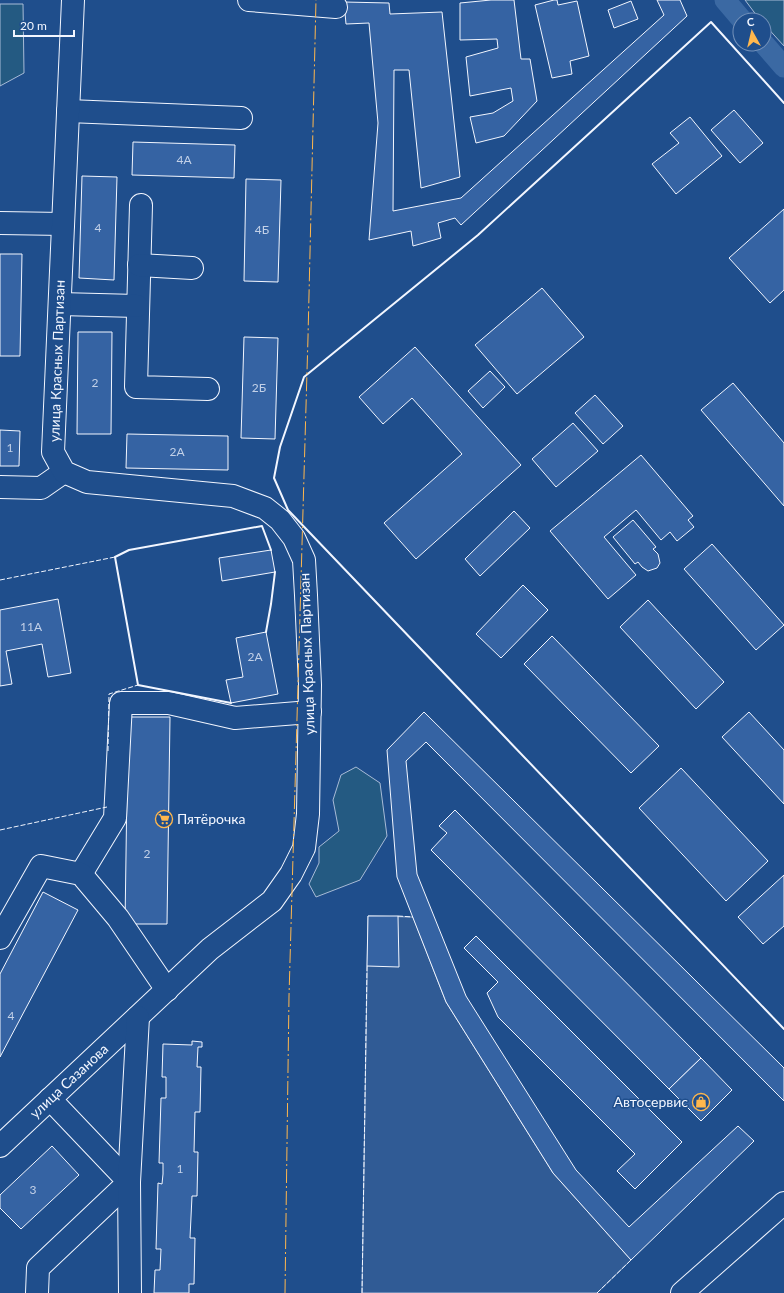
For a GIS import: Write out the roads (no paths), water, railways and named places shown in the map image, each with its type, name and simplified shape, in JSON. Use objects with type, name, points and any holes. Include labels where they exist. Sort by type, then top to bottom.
[{"type":"street","name":"улица Красных Партизан","points":[[72,0],[53,452],[64,472],[87,482],[233,496],[265,508],[280,520],[294,538],[304,560],[310,712],[308,814],[304,848],[291,874],[272,901],[210,949],[138,1017]]},
{"type":"street","points":[[258,0],[336,7]]},
{"type":"street","points":[[68,111],[241,118]]},
{"type":"street","points":[[141,205],[137,306],[136,387],[208,389]]},
{"type":"street","points":[[0,223],[63,224]]},
{"type":"street","points":[[139,265],[192,268]]},
{"type":"street","points":[[60,304],[137,306]]},
{"type":"street","points":[[0,487],[41,488],[64,472]]},
{"type":"street","points":[[81,874],[115,818],[121,703],[169,703],[235,718],[310,712]]},
{"type":"street","points":[[0,938],[41,866],[81,874],[118,918],[167,990]]},
{"type":"street","points":[[130,1293],[129,1182],[138,1017]]},
{"type":"street","name":"улица Сазанова","points":[[0,1146],[138,1017]]},
{"type":"street","points":[[50,1099],[129,1182]]},
{"type":"street","points":[[37,1293],[38,1268],[129,1182]]},
{"type":"street","points":[[682,1293],[784,1203]]},
{"type":"waterway","points":[[725,0],[735,12]]},
{"type":"waterway","points":[[771,52],[784,67]]},
{"type":"place","name":"Пятёрочка","points":[[164,819]]},
{"type":"place","name":"Автосервис","points":[[701,1102]]}]
